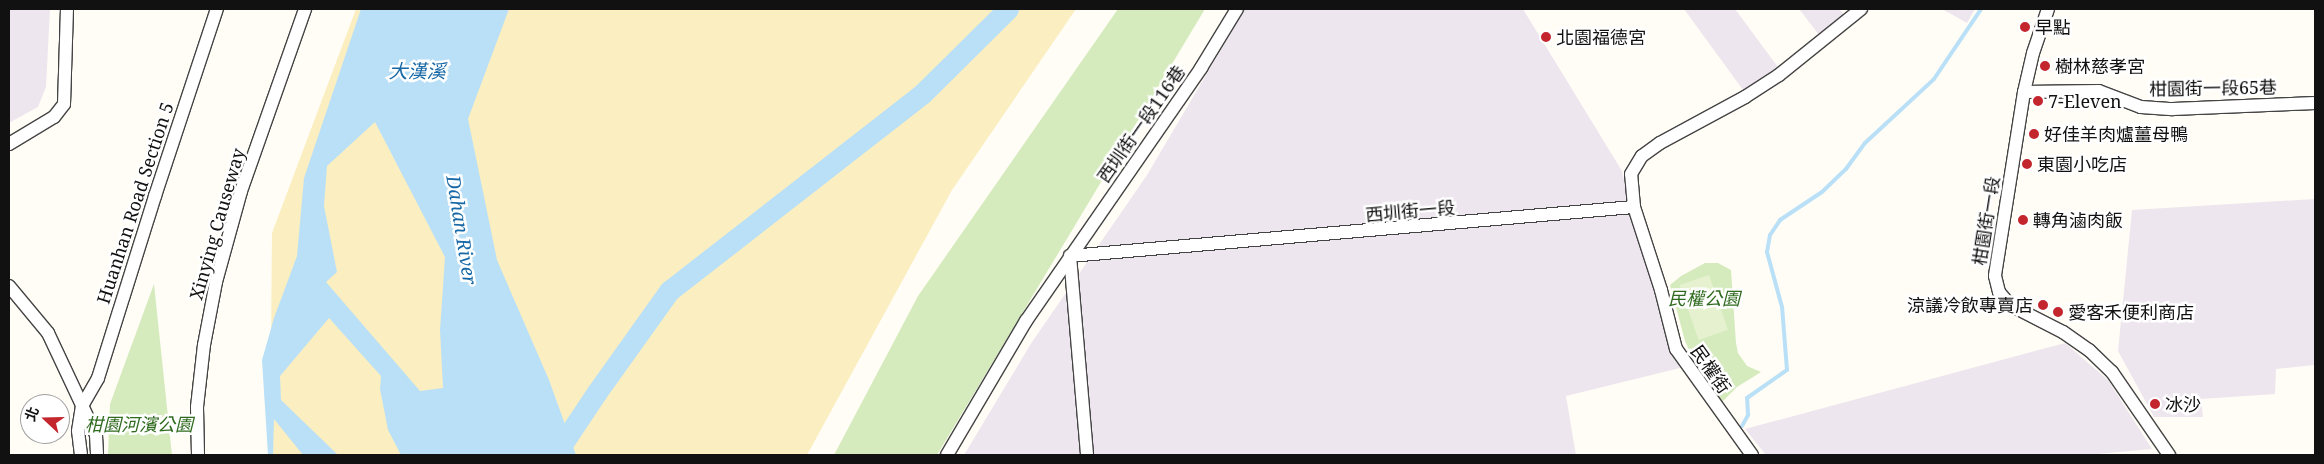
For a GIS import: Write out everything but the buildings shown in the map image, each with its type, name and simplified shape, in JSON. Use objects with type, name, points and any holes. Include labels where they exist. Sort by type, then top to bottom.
[{"type":"street","points":[[9,144],[54,116],[64,104],[67,9]]},
{"type":"street","name":"Huanhan Road Section 5","points":[[82,406],[98,378],[155,196],[217,9]]},
{"type":"street","name":"Xinying Causeway","points":[[198,455],[197,407],[204,345],[216,282],[241,191],[305,9]]},
{"type":"street","name":"西圳街一段116巷","points":[[947,455],[1026,321],[1201,68],[1238,9]]},
{"type":"street","points":[[1634,207],[1630,174],[1642,156],[1660,143],[1736,102],[1779,75],[1861,9]]},
{"type":"street","name":"柑園街一段","points":[[2048,9],[2033,53],[2024,92],[1995,276],[1999,292],[2010,305],[2076,340],[2112,372],[2169,455]]},
{"type":"street","name":"柑園街一段65巷","points":[[2024,92],[2100,91],[2141,107],[2173,110],[2315,103]]},
{"type":"street","name":"西圳街一段","points":[[1070,256],[1634,207]]},
{"type":"street","name":"民權街","points":[[1634,207],[1661,290],[1676,349],[1752,455]]},
{"type":"street","points":[[1070,256],[1087,455]]},
{"type":"street","points":[[9,286],[48,333],[96,434],[97,455]]},
{"type":"street","points":[[81,455],[78,432],[82,406]]},
{"type":"shaded area","points":[[9,9],[50,9],[46,87],[38,107],[9,123]]},
{"type":"shaded area","points":[[1245,9],[1523,9],[1622,171],[1632,218],[1680,368],[1566,396],[1576,455],[964,455],[1032,342],[1147,175]]},
{"type":"shaded area","points":[[1684,9],[1735,9],[1778,67],[1743,90]]},
{"type":"shaded area","points":[[1799,9],[1839,9],[1845,16],[1819,35]]},
{"type":"shaded area","points":[[1942,9],[1975,9],[1967,23]]},
{"type":"shaded area","points":[[2315,199],[2315,365],[2276,369],[2275,394],[2201,399],[2203,417],[2154,417],[2118,351],[2132,210]]},
{"type":"shaded area","points":[[2065,343],[2108,380],[2152,449],[2086,455],[1766,455],[1745,429]]},
{"type":"green space","points":[[1118,9],[1205,9],[937,455],[834,455],[918,296]]},
{"type":"green space","name":"民權公園","points":[[1705,263],[1718,263],[1731,270],[1738,353],[1747,366],[1761,372],[1737,387],[1722,402],[1692,357],[1685,341],[1670,285],[1681,276]]},
{"type":"green space","points":[[1709,275],[1728,330],[1699,340],[1680,285]]},
{"type":"green space","name":"柑園河濱公園","points":[[154,284],[172,455],[108,455],[110,404]]},
{"type":"sand","points":[[356,9],[1076,9],[952,190],[807,455],[270,455],[272,233]]},
{"type":"water","name":"大漢溪","points":[[361,9],[509,9],[468,119],[497,260],[549,380],[576,455],[401,455],[388,430],[380,389],[381,376],[329,318],[280,376],[281,400],[338,455],[303,455],[274,419],[273,455],[268,455],[262,360],[274,318],[297,256],[304,178]],"holes":[[[375,122],[445,257],[440,330],[443,388],[420,391],[326,282],[337,272],[324,206],[327,166]]]},
{"type":"waterway","points":[[555,455],[669,291],[922,94],[1008,9]]},
{"type":"waterway","points":[[1742,426],[1748,415],[1747,398],[1787,370],[1782,307],[1767,252],[1770,235],[1780,220],[1822,192],[1846,169],[1865,143],[1934,79],[1981,9]]},
{"type":"place","name":"早點","points":[[2025,27]]},
{"type":"place","name":"北園福德宮","points":[[1546,37]]},
{"type":"place","name":"樹林慈孝宮","points":[[2045,66]]},
{"type":"place","name":"7-Eleven","points":[[2038,101]]},
{"type":"place","name":"好佳羊肉爐薑母鴨","points":[[2034,134]]},
{"type":"place","name":"東園小吃店","points":[[2027,164]]},
{"type":"place","name":"轉角滷肉飯","points":[[2023,220]]},
{"type":"place","name":"涼議冷飲專賣店","points":[[2043,305]]},
{"type":"place","name":"愛客禾便利商店","points":[[2058,312]]},
{"type":"place","name":"冰沙","points":[[2155,404]]},
{"type":"water label","name":"Dahan River","points":[[461,230]]}]
